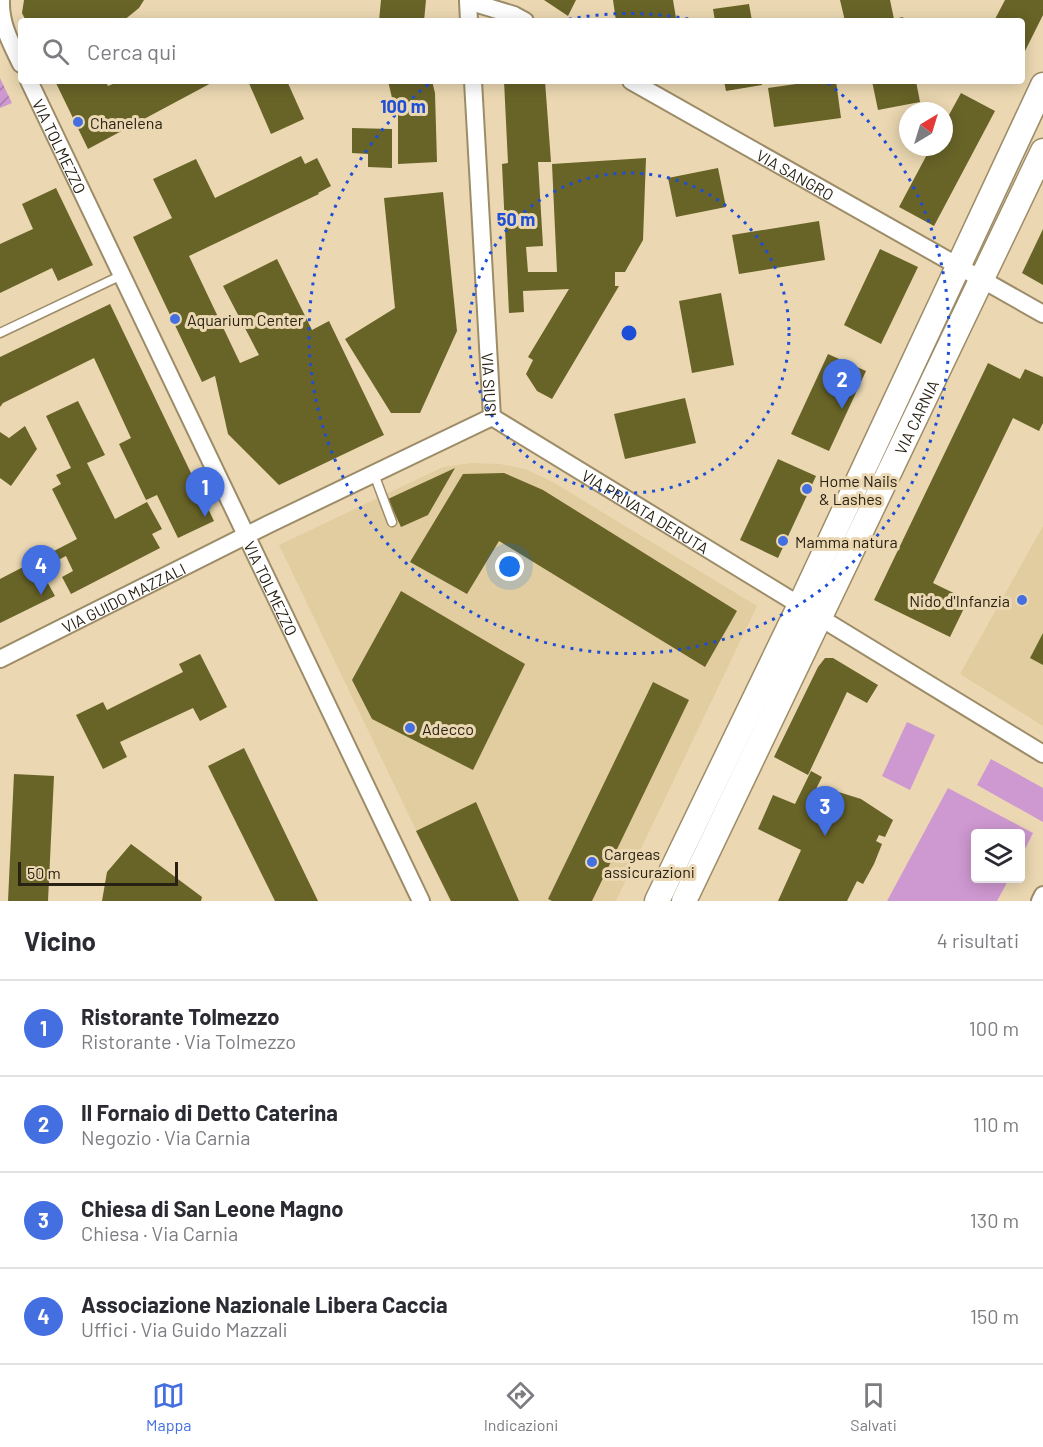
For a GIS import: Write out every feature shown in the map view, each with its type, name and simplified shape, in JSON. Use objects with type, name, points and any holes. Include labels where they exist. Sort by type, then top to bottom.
[{"type":"street","points":[[1,0],[6,33],[18,58]]},
{"type":"street","points":[[470,18],[468,1],[520,18]]},
{"type":"street","name":"VIA TOLMEZZO","points":[[30,84],[421,901]]},
{"type":"street","name":"VIA SIUSI","points":[[246,535],[492,417],[472,84]]},
{"type":"street","name":"VIA SANGRO","points":[[636,84],[959,268]]},
{"type":"street","name":"VIA CARNIA","points":[[684,901],[959,268],[1043,85]]},
{"type":"street","name":"VIA CARNIA","points":[[657,901],[981,280],[1043,152]]},
{"type":"street","points":[[959,268],[1043,314]]},
{"type":"street","name":"VIA PRIVATA DERUTA","points":[[492,417],[1043,754]]},
{"type":"street","name":"VIA GUIDO MAZZALI","points":[[0,659],[246,535]]},
{"type":"street","points":[[1040,901],[1043,895]]},
{"type":"lane","points":[[0,333],[122,275]]},
{"type":"lane","points":[[374,474],[392,522]]},
{"type":"shaded area","points":[[0,78],[12,103],[0,108]]},
{"type":"shaded area","points":[[471,463],[500,464],[525,469],[551,481],[757,606],[616,901],[450,901],[279,545],[443,467]]},
{"type":"shaded area","name":"Nido d'Infanzia","points":[[1043,526],[1043,726],[960,674]]},
{"type":"shaded area","points":[[907,722],[935,735],[910,790],[882,776]]},
{"type":"shaded area","points":[[991,759],[1043,788],[1043,822],[977,785]]},
{"type":"shaded area","points":[[948,788],[1033,833],[1025,849],[1025,829],[971,829],[971,883],[1007,883],[997,901],[887,901]]},
{"type":"building","points":[[24,0],[144,0],[139,8],[127,18],[24,18],[22,13]]},
{"type":"building","points":[[381,0],[426,0],[424,18],[379,18]]},
{"type":"building","points":[[544,0],[576,0],[568,16]]},
{"type":"building","points":[[613,0],[673,0],[676,18],[616,18]]},
{"type":"building","points":[[840,0],[890,0],[894,18],[844,18]]},
{"type":"building","points":[[1005,0],[1043,0],[1043,15],[1025,51],[1025,18],[996,18]]},
{"type":"building","points":[[749,4],[751,18],[714,18],[713,9]]},
{"type":"building","points":[[56,84],[107,84],[108,86],[113,84],[209,84],[88,149]]},
{"type":"building","points":[[249,84],[288,84],[304,119],[271,134]]},
{"type":"building","points":[[389,84],[433,84],[437,162],[398,164],[398,101],[393,102]]},
{"type":"building","points":[[504,84],[545,84],[551,162],[538,162],[543,246],[526,247],[528,272],[557,272],[552,164],[646,158],[643,240],[625,272],[615,272],[615,286],[619,286],[552,399],[537,391],[526,374],[533,360],[528,357],[569,289],[523,291],[524,312],[509,313],[502,164],[508,163]]},
{"type":"building","points":[[725,84],[762,85],[726,91]]},
{"type":"building","points":[[796,84],[836,84],[841,118],[774,127],[768,88]]},
{"type":"building","points":[[873,84],[917,84],[920,102],[899,102],[899,106],[878,110]]},
{"type":"building","points":[[961,93],[995,111],[934,226],[899,207],[926,156],[953,156],[953,108]]},
{"type":"building","points":[[352,128],[392,129],[392,168],[368,167],[368,154],[352,153]]},
{"type":"building","points":[[301,156],[305,164],[317,158],[331,186],[319,194],[189,256],[240,363],[259,355],[223,286],[277,259],[312,330],[329,321],[384,435],[279,485],[228,434],[215,376],[202,382],[133,237],[172,218],[153,179],[196,159],[215,198]]},
{"type":"building","points":[[718,168],[726,207],[676,217],[668,178]]},
{"type":"building","points":[[56,188],[93,265],[58,281],[52,268],[0,293],[0,244],[33,229],[22,204]]},
{"type":"building","points":[[443,192],[457,331],[420,413],[391,413],[345,339],[395,308],[384,198]]},
{"type":"building","points":[[819,221],[825,260],[739,274],[732,235]]},
{"type":"building","points":[[1043,229],[1043,285],[1022,273]]},
{"type":"building","points":[[880,249],[918,267],[881,344],[844,325]]},
{"type":"building","points":[[721,293],[734,365],[692,373],[679,301]]},
{"type":"building","points":[[110,304],[214,521],[178,538],[157,495],[146,500],[119,444],[131,438],[94,358],[3,403],[0,407],[0,357]]},
{"type":"building","points":[[828,354],[866,371],[829,451],[791,434]]},
{"type":"building","points":[[988,363],[1020,379],[1025,369],[1043,377],[1043,423],[1039,431],[1013,418],[933,583],[968,600],[950,637],[874,600]]},
{"type":"building","points":[[685,398],[696,443],[625,459],[614,414]]},
{"type":"building","points":[[78,401],[105,455],[87,463],[115,519],[147,502],[162,529],[152,534],[160,548],[71,594],[62,577],[73,571],[66,556],[40,569],[55,596],[0,623],[0,579],[77,539],[52,489],[61,484],[56,475],[71,468],[46,416]]},
{"type":"building","points":[[25,426],[37,449],[11,486],[0,478],[0,432],[9,438]]},
{"type":"building","points":[[778,459],[816,476],[778,558],[740,540]]},
{"type":"building","points":[[455,468],[428,515],[401,527],[388,499]]},
{"type":"building","points":[[504,473],[543,490],[737,611],[705,667],[499,541],[467,594],[410,562],[463,474]]},
{"type":"building","points":[[401,591],[525,664],[473,770],[372,719],[352,680]]},
{"type":"building","points":[[1043,633],[1043,665],[1030,658]]},
{"type":"building","points":[[200,654],[227,707],[200,721],[193,708],[120,742],[127,757],[103,769],[76,715],[103,702],[107,710],[183,672],[179,664]]},
{"type":"building","points":[[825,658],[833,658],[878,685],[867,703],[847,692],[808,775],[774,757],[818,667]]},
{"type":"building","points":[[653,682],[689,700],[592,901],[552,901],[548,899]]},
{"type":"building","points":[[244,748],[318,901],[275,901],[208,766]]},
{"type":"building","points":[[811,771],[822,777],[815,791],[825,797],[829,789],[861,799],[893,820],[885,837],[879,835],[876,841],[882,844],[863,884],[857,881],[847,901],[778,901],[801,850],[758,829],[773,795],[795,804]]},
{"type":"building","points":[[14,774],[54,776],[48,901],[8,901]]},
{"type":"building","points":[[476,802],[519,901],[451,901],[416,831]]},
{"type":"building","points":[[131,844],[202,897],[201,901],[102,901],[107,872]]},
{"type":"place","name":"Chanelena","points":[[78,122]]},
{"type":"place","name":"Aquarium Center","points":[[175,319]]},
{"type":"place","name":"Il Fornaio di Detto Caterina","points":[[842,409]]},
{"type":"place","name":"Home Nails & Lashes","points":[[807,489]]},
{"type":"place","name":"Ristorante Tolmezzo","points":[[205,517]]},
{"type":"place","name":"Mamma natura","points":[[783,541]]},
{"type":"place","name":"Associazione Nazionale Libera Caccia","points":[[41,595]]},
{"type":"place","name":"Nido d'Infanzia","points":[[1022,600]]},
{"type":"place","name":"Adecco","points":[[410,728]]},
{"type":"place","name":"Chiesa di San Leone Magno","points":[[825,836]]},
{"type":"place","name":"Cargeas assicurazioni","points":[[592,862]]}]
